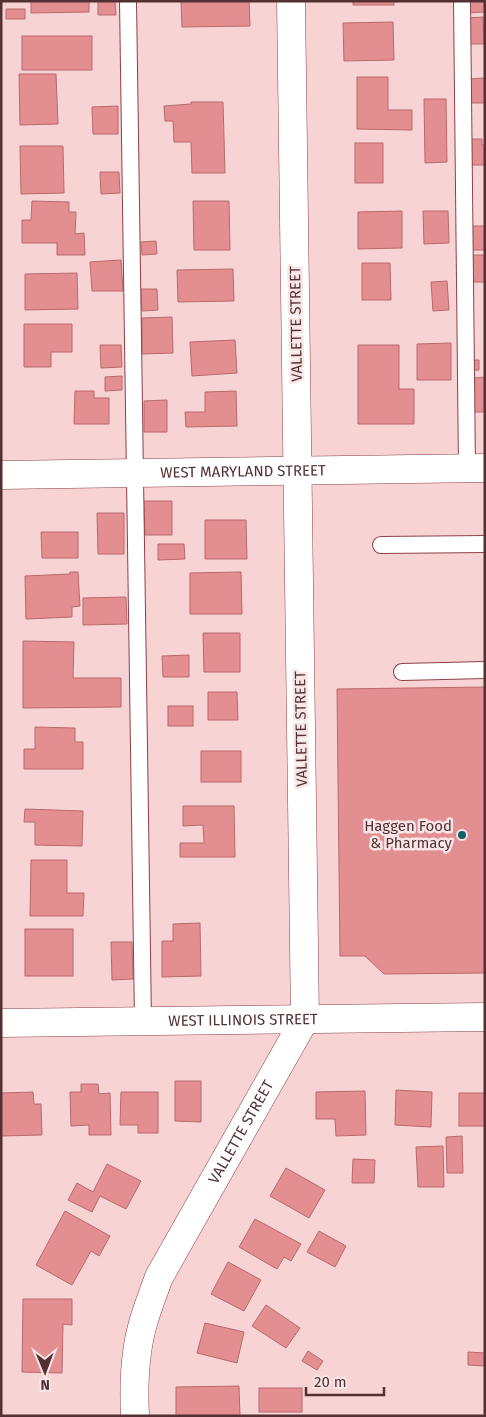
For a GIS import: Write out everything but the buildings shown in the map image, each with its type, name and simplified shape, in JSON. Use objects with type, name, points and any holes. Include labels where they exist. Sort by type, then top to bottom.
[{"type":"street","name":"VALLETTE STREET","points":[[135,1416],[134,1378],[137,1351],[148,1305],[159,1277],[304,1019],[291,1]]},
{"type":"street","name":"WEST MARYLAND STREET","points":[[1,475],[476,468]]},
{"type":"street","name":"WEST ILLINOIS STREET","points":[[1,1023],[485,1017]]},
{"type":"lane","points":[[128,1],[143,1021]]},
{"type":"lane","points":[[462,1],[476,468]]},
{"type":"lane","points":[[381,545],[485,544]]},
{"type":"lane","points":[[402,672],[485,670]]},
{"type":"place","name":"Haggen Food & Pharmacy","points":[[462,835]]}]
